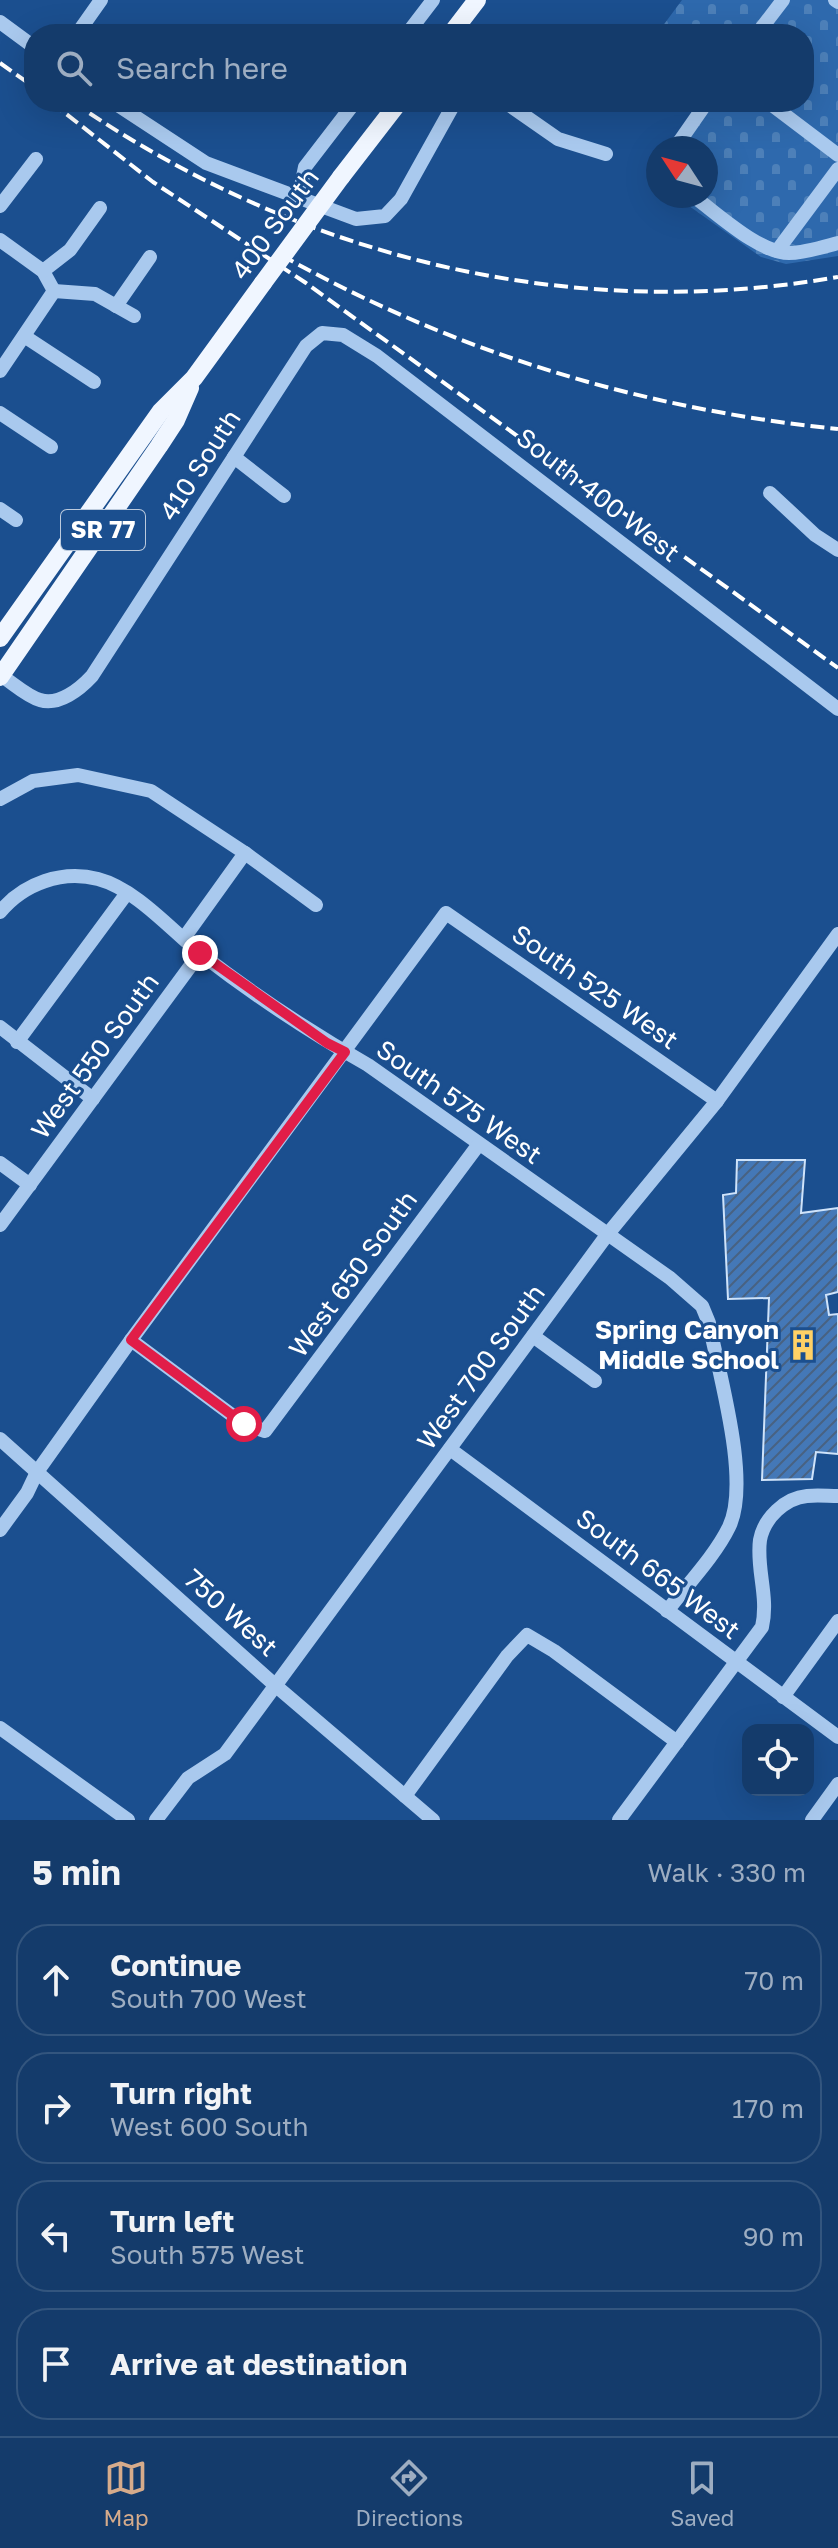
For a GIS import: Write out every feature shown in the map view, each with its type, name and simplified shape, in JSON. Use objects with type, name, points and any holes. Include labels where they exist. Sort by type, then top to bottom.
[{"type":"main road","points":[[459,24],[477,0]]},
{"type":"main road","name":"400 South","points":[[0,638],[161,411],[194,378],[391,112]]},
{"type":"main road","name":"400 South","points":[[0,676],[176,420],[194,378]]},
{"type":"street","points":[[84,24],[101,0]]},
{"type":"street","points":[[415,24],[433,0]]},
{"type":"street","points":[[765,24],[783,0]]},
{"type":"street","points":[[0,22],[24,40]]},
{"type":"street","points":[[128,112],[206,163],[356,219],[385,216],[401,199],[449,112]]},
{"type":"street","name":"400 South","points":[[299,196],[305,167],[347,112]]},
{"type":"street","points":[[519,112],[558,139],[606,154]]},
{"type":"street","points":[[683,136],[700,112]]},
{"type":"street","points":[[781,112],[838,155]]},
{"type":"street","points":[[0,206],[36,159]]},
{"type":"street","points":[[777,251],[838,169]]},
{"type":"street","points":[[43,271],[70,250],[100,208]]},
{"type":"street","points":[[710,208],[758,243],[777,251],[790,253],[838,243]]},
{"type":"street","points":[[0,240],[43,271],[54,291]]},
{"type":"street","points":[[116,306],[150,257]]},
{"type":"street","points":[[54,291],[95,294],[134,316]]},
{"type":"street","points":[[0,371],[54,291]]},
{"type":"street","name":"410 South","points":[[0,676],[41,701],[62,698],[80,689],[92,676],[306,346],[322,333]]},
{"type":"street","name":"South 400 West","points":[[322,333],[343,335],[377,356],[838,709]]},
{"type":"street","points":[[24,336],[94,382]]},
{"type":"street","points":[[0,413],[51,447]]},
{"type":"street","points":[[234,457],[284,496]]},
{"type":"street","points":[[770,493],[815,535],[838,550]]},
{"type":"street","points":[[0,509],[16,520]]},
{"type":"street","points":[[0,799],[33,781],[78,775],[151,791],[245,853],[316,905]]},
{"type":"street","points":[[184,938],[245,853]]},
{"type":"street","name":"South 575 West","points":[[0,912],[32,886],[59,877],[96,878],[127,893],[200,953],[327,1043],[368,1065],[670,1278],[702,1306],[709,1323],[736,1461],[738,1488],[735,1512],[728,1529],[667,1611]]},
{"type":"street","points":[[17,1042],[127,893]]},
{"type":"street","name":"South 525 West","points":[[345,1052],[446,913],[717,1101]]},
{"type":"street","name":"West 700 South","points":[[156,1820],[188,1778],[225,1754],[607,1235],[717,1101],[838,934]]},
{"type":"street","name":"West 550 South","points":[[0,1225],[200,953]]},
{"type":"street","points":[[0,1027],[93,1099]]},
{"type":"street","points":[[0,1530],[27,1493],[37,1472],[131,1340],[345,1052]]},
{"type":"street","name":"West 650 South","points":[[131,1340],[244,1424],[265,1431],[479,1144]]},
{"type":"street","points":[[0,1163],[30,1185]]},
{"type":"street","points":[[533,1336],[595,1381]]},
{"type":"street","name":"750 West","points":[[0,1439],[276,1686],[433,1820]]},
{"type":"street","name":"South 665 West","points":[[450,1449],[838,1737]]},
{"type":"street","points":[[619,1820],[762,1627],[765,1613],[760,1539],[772,1516],[793,1499],[838,1496]]},
{"type":"street","points":[[783,1697],[838,1621]]},
{"type":"street","points":[[405,1796],[507,1656],[527,1635],[554,1651],[677,1742]]},
{"type":"street","points":[[0,1728],[128,1820]]},
{"type":"street","points":[[812,1820],[838,1784]]},
{"type":"green space","points":[[682,0],[838,0],[838,256],[786,264],[761,257],[692,208],[718,208],[718,136],[676,136],[694,112],[814,112],[814,24],[664,24]]},
{"type":"building","name":"Spring Canyon Middle School","points":[[737,1160],[805,1160],[801,1213],[838,1208],[838,1292],[826,1295],[829,1315],[838,1314],[838,1454],[816,1452],[812,1479],[762,1480],[769,1298],[728,1299],[723,1195],[736,1193]]},
{"type":"railway","points":[[0,63],[24,80]]},
{"type":"railway","points":[[64,112],[153,182],[306,283],[838,668]]},
{"type":"railway","points":[[89,112],[159,156],[249,201],[342,238],[438,265],[536,283],[636,291],[737,289],[838,277]]},
{"type":"railway","points":[[281,255],[413,320],[550,371],[692,407],[838,429]]},
{"type":"place","name":"Spring Canyon Middle School","points":[[803,1345]]},
{"type":"route","points":[[200,953],[327,1043],[345,1052],[131,1340],[244,1424]]}]
